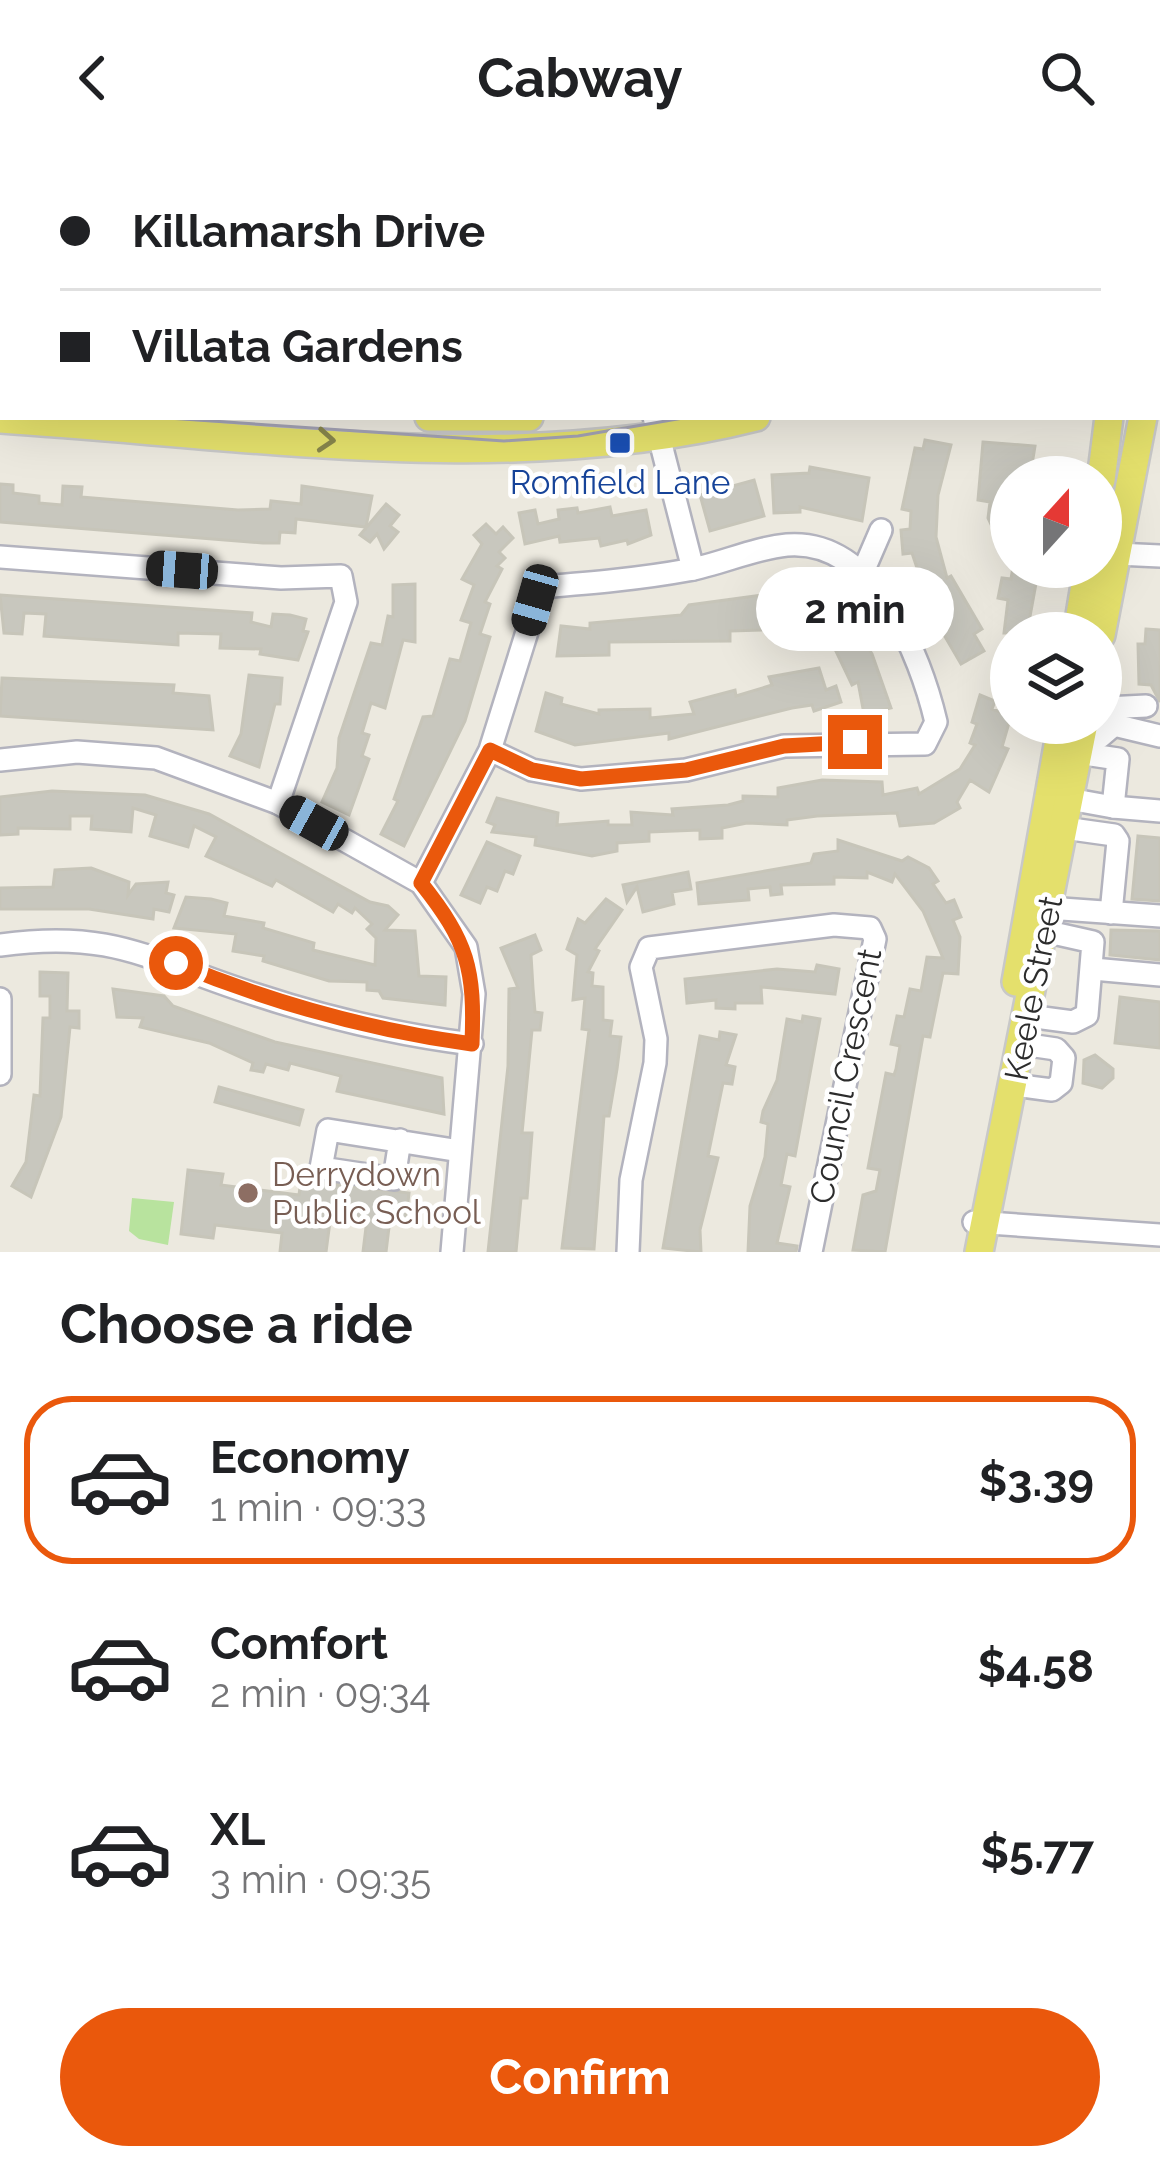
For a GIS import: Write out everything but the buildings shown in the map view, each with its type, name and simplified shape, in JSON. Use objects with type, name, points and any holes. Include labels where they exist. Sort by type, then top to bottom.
[{"type":"main road","points":[[15,420],[481,451],[729,420]]},
{"type":"main road","points":[[1104,456],[1109,420]]},
{"type":"main road","points":[[1122,528],[1142,420]]},
{"type":"main road","name":"Keele Street","points":[[969,1252],[981,1222],[1014,1085],[1069,799],[1085,744]]},
{"type":"main road","name":"Keele Street","points":[[979,1252],[981,1222],[1086,744]]},
{"type":"street","points":[[657,428],[693,569]]},
{"type":"street","points":[[862,574],[881,530]]},
{"type":"street","points":[[421,883],[490,750],[541,586],[693,569],[788,545],[840,558],[862,574],[914,652],[936,722],[925,744],[784,746],[686,770],[581,779],[532,770],[490,750]]},
{"type":"street","points":[[1122,554],[1160,556]]},
{"type":"street","points":[[0,557],[281,578],[341,576],[346,602],[278,802]]},
{"type":"street","points":[[1122,714],[1146,706]]},
{"type":"street","points":[[1122,730],[1160,736]]},
{"type":"street","points":[[1106,744],[1118,759],[1113,807]]},
{"type":"street","points":[[0,760],[77,752],[156,758],[278,802],[421,883],[466,947],[474,994],[452,1252]]},
{"type":"street","points":[[1069,799],[1160,811]]},
{"type":"street","points":[[1064,828],[1114,835],[1118,841],[1111,913]]},
{"type":"street","points":[[1046,919],[1111,913],[1160,916]]},
{"type":"street","points":[[1028,1016],[1082,1020],[1093,969],[1093,942],[1046,919]]},
{"type":"street","name":"Council Crescent","points":[[628,1252],[631,1180],[656,1063],[641,967],[649,949],[834,925],[870,928],[874,939],[812,1252]]},
{"type":"street","points":[[0,945],[74,938],[107,942],[294,1006],[408,1035],[472,1044]]},
{"type":"street","points":[[1093,969],[1160,975]]},
{"type":"street","points":[[0,999],[0,1074]]},
{"type":"street","points":[[1014,1085],[1052,1090],[1061,1083],[1064,1058],[1056,1049],[1022,1045]]},
{"type":"street","points":[[400,1141],[460,1151]]},
{"type":"street","points":[[981,1222],[1109,1241],[1160,1235]]},
{"type":"green space","points":[[132,1198],[174,1202],[168,1245],[139,1239],[129,1231]]},
{"type":"tram line","points":[[197,420],[504,441],[578,436],[671,420]]},
{"type":"place","name":"Romfield Lane","points":[[620,443]]},
{"type":"place","name":"Derrydown Public School","points":[[248,1193]]},
{"type":"route","points":[[176,963],[294,1006],[408,1035],[472,1044],[474,994],[466,947],[448,915],[421,883],[490,750],[532,770],[581,779],[686,770],[784,746],[855,742]]}]
